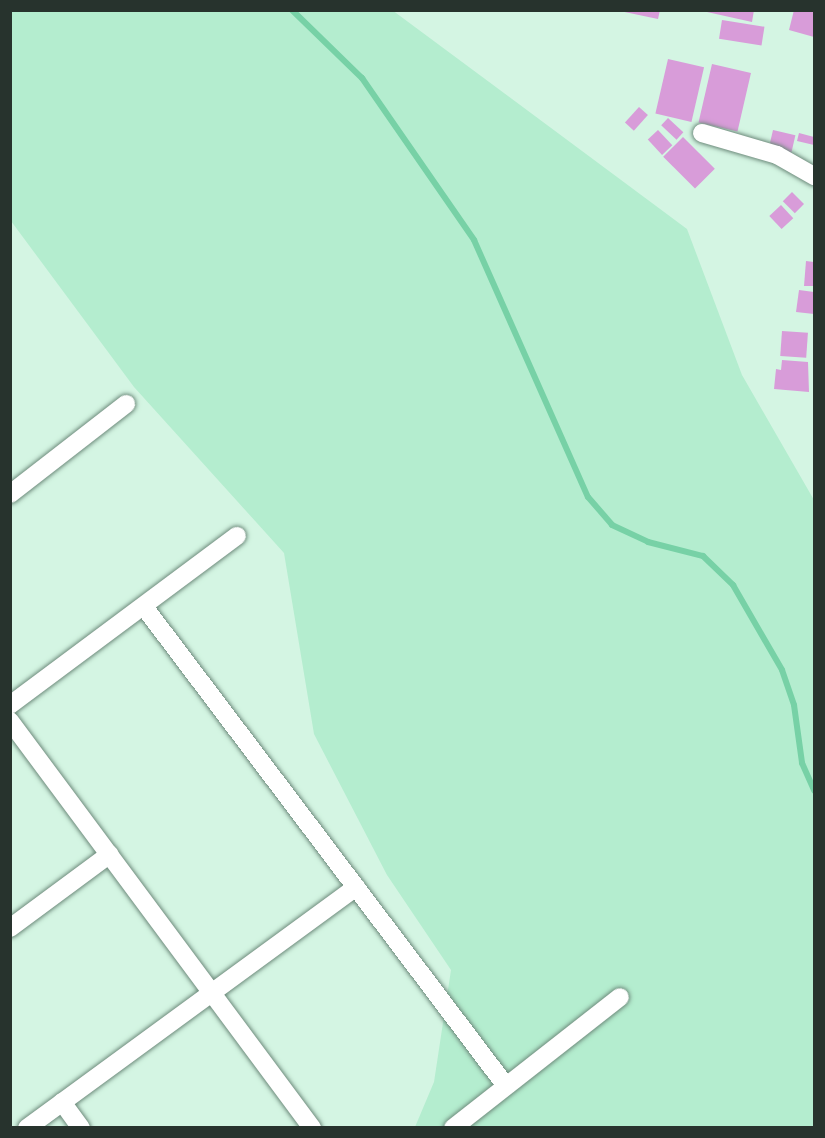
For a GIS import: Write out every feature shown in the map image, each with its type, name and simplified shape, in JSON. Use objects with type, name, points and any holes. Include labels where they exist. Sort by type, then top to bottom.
[{"type":"street","points":[[702,133],[777,155],[814,176]]},
{"type":"street","points":[[10,494],[126,404]]},
{"type":"street","points":[[10,705],[145,608],[237,536]]},
{"type":"street","points":[[145,608],[506,1086]]},
{"type":"street","points":[[10,721],[312,1128]]},
{"type":"street","points":[[10,928],[110,854]]},
{"type":"street","points":[[27,1128],[356,887]]},
{"type":"street","points":[[453,1128],[620,997]]},
{"type":"street","points":[[62,1102],[81,1128]]},
{"type":"green space","points":[[392,10],[687,229],[742,375],[814,500],[814,1127],[415,1127],[434,1082],[451,970],[387,875],[314,734],[284,553],[134,387],[11,221],[11,11]]},
{"type":"building","points":[[615,10],[660,10],[658,19]]},
{"type":"building","points":[[698,10],[754,10],[752,22]]},
{"type":"building","points":[[794,10],[814,10],[814,37],[789,30]]},
{"type":"building","points":[[722,20],[764,27],[761,45],[719,39]]},
{"type":"building","points":[[668,59],[704,67],[691,122],[655,114]]},
{"type":"building","points":[[712,64],[751,73],[737,131],[699,122]]},
{"type":"building","points":[[639,107],[648,115],[634,131],[625,123]]},
{"type":"building","points":[[668,118],[683,132],[677,140],[661,125]]},
{"type":"building","points":[[658,130],[672,145],[662,155],[648,140]]},
{"type":"building","points":[[773,130],[795,135],[791,153],[769,148]]},
{"type":"building","points":[[799,133],[814,137],[814,145],[797,141]]},
{"type":"building","points":[[683,137],[715,169],[695,189],[663,157]]},
{"type":"building","points":[[792,192],[804,204],[795,213],[783,201]]},
{"type":"building","points":[[781,205],[793,218],[782,229],[769,216]]},
{"type":"building","points":[[806,261],[814,262],[814,286],[804,286]]},
{"type":"building","points":[[799,290],[814,292],[814,314],[796,312]]},
{"type":"building","points":[[782,331],[808,333],[806,358],[780,356]]},
{"type":"building","points":[[782,360],[808,362],[809,392],[774,389],[776,369],[781,370]]},
{"type":"waterway","points":[[292,10],[362,78],[474,240],[588,497],[612,525],[648,542],[703,556],[733,585],[782,670],[794,705],[802,763],[814,790]]}]
